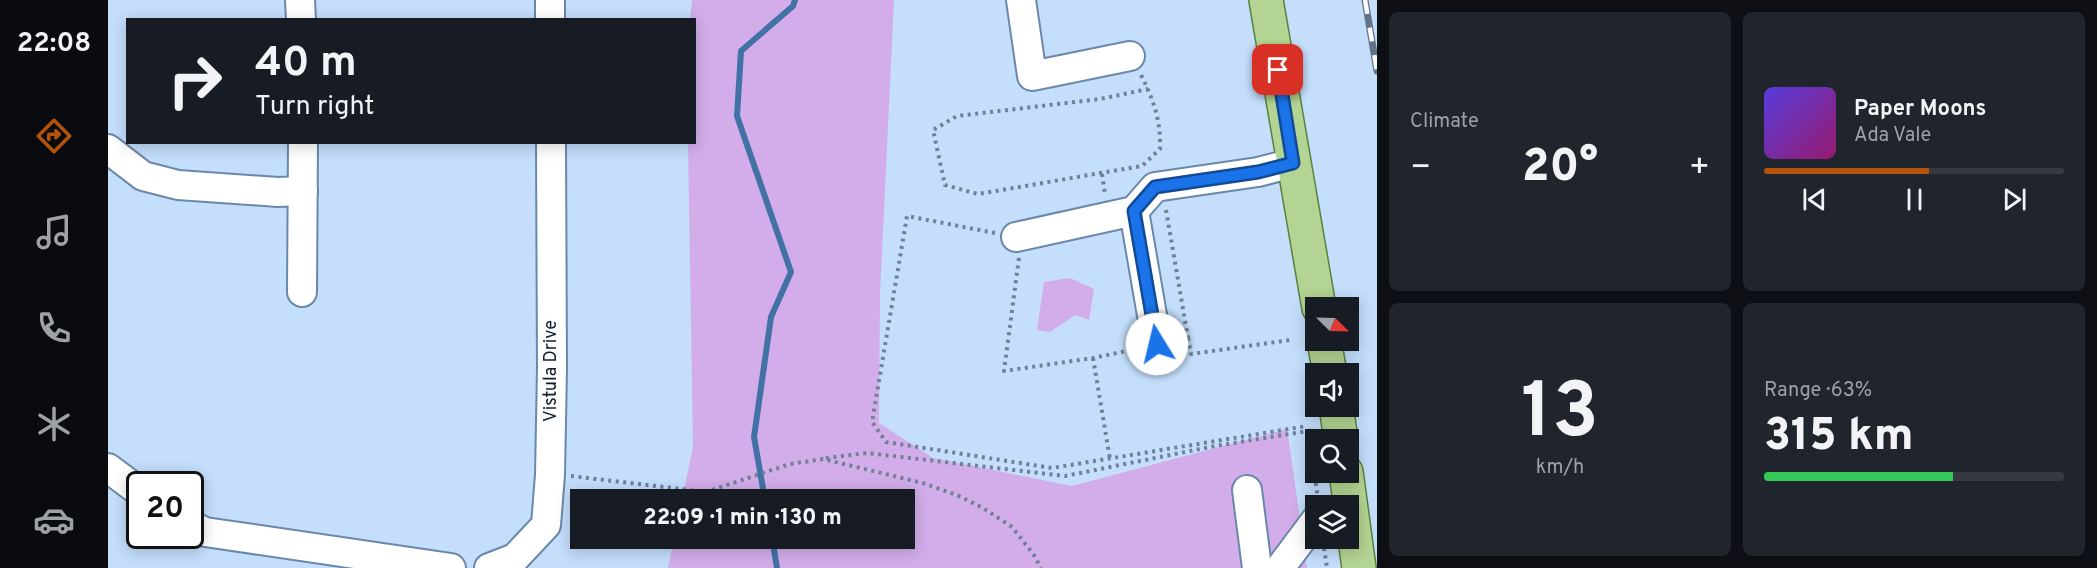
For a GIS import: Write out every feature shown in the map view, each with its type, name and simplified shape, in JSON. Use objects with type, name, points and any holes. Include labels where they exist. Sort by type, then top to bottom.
[{"type":"main road","points":[[1266,0],[1316,297]]},
{"type":"main road","points":[[1342,490],[1359,568]]},
{"type":"street","points":[[300,0],[301,18]]},
{"type":"street","points":[[550,0],[550,18]]},
{"type":"street","points":[[1021,0],[1032,76],[1130,56]]},
{"type":"street","points":[[302,292],[303,144]]},
{"type":"street","name":"Vistula Drive","points":[[489,568],[514,558],[546,525],[550,475],[552,368],[551,144]]},
{"type":"street","points":[[108,149],[143,176],[178,185],[278,192],[303,191]]},
{"type":"street","points":[[1016,237],[1134,211],[1155,187],[1258,172],[1293,163]]},
{"type":"street","points":[[1134,211],[1157,344]]},
{"type":"street","points":[[108,468],[126,482]]},
{"type":"street","points":[[1247,490],[1257,568]]},
{"type":"street","points":[[204,532],[451,568]]},
{"type":"street","points":[[1280,568],[1305,535]]},
{"type":"path","points":[[1130,56],[1148,89],[1161,128],[1160,150],[1142,166],[978,194],[945,185],[933,130],[957,116],[1100,99],[1148,89]]},
{"type":"path","points":[[1163,187],[1191,354],[1290,340]]},
{"type":"path","points":[[1188,338],[1093,358],[1004,370],[1021,246],[1016,237],[907,216],[872,422],[886,442],[1052,468],[1326,426]]},
{"type":"path","points":[[1093,358],[1110,459]]},
{"type":"path","points":[[550,475],[706,492],[790,464],[867,453],[1065,476],[1326,426]]},
{"type":"path","points":[[1319,495],[1326,426]]},
{"type":"path","points":[[823,459],[923,483],[984,508],[1012,527],[1041,568]]},
{"type":"path","points":[[1324,549],[1327,568]]},
{"type":"shaded area","points":[[692,0],[894,0],[880,294],[879,423],[933,458],[1072,486],[1287,429],[1307,568],[668,568],[672,549],[915,549],[915,489],[684,489],[693,447],[688,144],[696,144],[696,18],[690,18]]},
{"type":"shaded area","points":[[1070,278],[1094,289],[1089,320],[1075,315],[1050,332],[1037,330],[1044,282]]},
{"type":"waterway","points":[[763,489],[754,437],[771,317],[791,272],[737,116],[741,51],[793,6],[795,0]]},
{"type":"waterway","points":[[774,549],[777,568]]},
{"type":"railway","points":[[1365,0],[1377,71]]},
{"type":"route","points":[[1157,344],[1134,211],[1155,187],[1258,172],[1293,163],[1278,70]]}]
